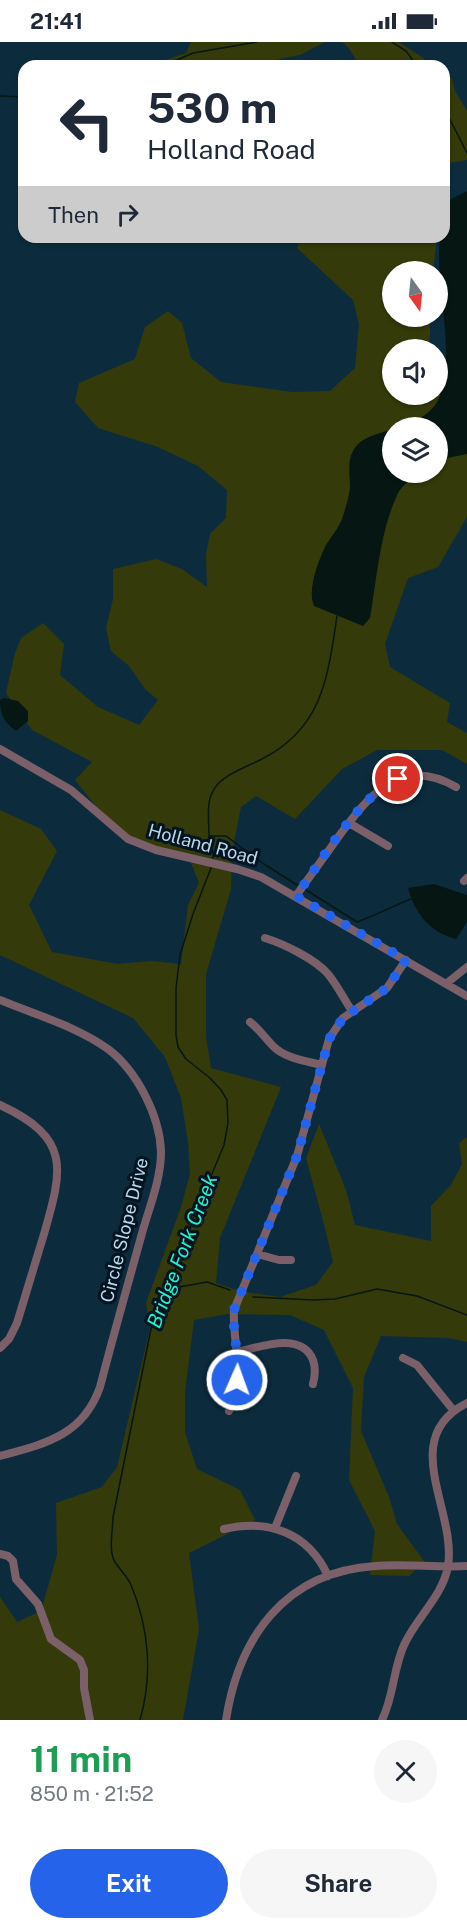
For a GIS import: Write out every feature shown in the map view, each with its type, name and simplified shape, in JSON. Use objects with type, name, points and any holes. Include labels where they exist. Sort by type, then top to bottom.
[{"type":"street","name":"Holland Road","points":[[0,749],[71,790],[128,839],[156,850],[245,871],[272,882],[467,996]]},
{"type":"street","points":[[296,896],[373,794],[398,779],[411,776],[427,776],[444,780],[456,787]]},
{"type":"street","points":[[349,823],[388,846]]},
{"type":"street","points":[[265,938],[276,941],[321,968],[335,984],[352,1011]]},
{"type":"street","points":[[229,1411],[235,1396],[238,1352],[233,1323],[234,1310],[297,1156],[329,1039],[335,1027],[352,1011],[387,988],[406,960]]},
{"type":"street","points":[[447,983],[467,967]]},
{"type":"street","name":"Circle Slope Drive","points":[[0,1000],[76,1031],[117,1056],[145,1098],[158,1131],[161,1150],[155,1185],[100,1387],[93,1404],[76,1425],[59,1437],[0,1456]]},
{"type":"street","points":[[250,1022],[261,1031],[274,1048],[286,1055],[322,1065]]},
{"type":"street","points":[[0,1105],[27,1119],[42,1132],[55,1154],[58,1179],[17,1323],[9,1339],[0,1348]]},
{"type":"street","points":[[257,1254],[279,1260],[291,1260]]},
{"type":"street","points":[[238,1352],[275,1344],[299,1345],[311,1355],[315,1364],[313,1384]]},
{"type":"street","points":[[403,1358],[417,1365],[454,1411]]},
{"type":"street","points":[[382,1720],[404,1645],[440,1587],[448,1567],[447,1533],[432,1470],[431,1455],[438,1430],[454,1411],[467,1403]]},
{"type":"street","points":[[275,1528],[296,1476]]},
{"type":"street","points":[[224,1529],[252,1525],[275,1528],[289,1534],[306,1545],[317,1557],[328,1576]]},
{"type":"street","points":[[0,1554],[8,1556],[13,1561],[16,1579],[38,1604],[51,1639],[80,1660],[84,1670],[84,1688],[90,1720]]},
{"type":"street","points":[[226,1720],[237,1671],[257,1632],[284,1602],[328,1576],[374,1566],[467,1566]]},
{"type":"green space","points":[[191,42],[325,42],[300,55],[275,60],[165,60],[186,53]]},
{"type":"green space","points":[[342,42],[399,42],[426,60],[356,60]]},
{"type":"green space","points":[[450,77],[455,91],[467,111],[467,160],[450,163]]},
{"type":"green space","points":[[299,243],[436,243],[434,261],[382,261],[382,327],[430,327],[430,339],[382,339],[382,405],[448,405],[448,391],[467,386],[467,517],[438,567],[408,578],[385,644],[390,667],[450,703],[447,722],[467,733],[467,764],[442,750],[377,750],[342,769],[295,819],[256,796],[241,807],[232,852],[231,889],[206,974],[206,1037],[211,1068],[281,1087],[220,1238],[216,1283],[239,1291],[280,1297],[316,1285],[333,1262],[306,1158],[319,1124],[346,1190],[355,1225],[431,1241],[431,1206],[451,1185],[462,1164],[459,1143],[467,1137],[467,1342],[449,1338],[381,1336],[364,1377],[361,1431],[389,1497],[397,1524],[424,1561],[409,1576],[370,1575],[375,1531],[349,1480],[353,1388],[324,1330],[290,1315],[228,1314],[194,1320],[185,1392],[185,1432],[197,1469],[240,1490],[255,1520],[189,1553],[199,1629],[183,1720],[0,1720],[0,1597],[17,1622],[41,1611],[57,1555],[56,1503],[102,1487],[117,1467],[150,1328],[146,1303],[181,1207],[190,1174],[181,1098],[165,1057],[133,1018],[0,955],[0,810],[41,829],[57,851],[29,905],[52,952],[118,964],[151,961],[181,964],[188,905],[199,883],[190,860],[143,848],[103,815],[75,780],[92,762],[32,730],[6,693],[15,653],[21,638],[43,623],[64,644],[60,675],[98,707],[139,725],[158,700],[145,689],[129,666],[111,651],[106,628],[113,599],[113,569],[156,559],[182,569],[207,587],[206,554],[210,534],[226,518],[227,490],[198,466],[158,447],[98,428],[75,402],[79,383],[135,359],[145,327],[168,311],[182,323],[191,358],[221,382],[292,392],[330,391],[355,368],[359,324],[353,300],[297,248]]},
{"type":"shaded area","points":[[467,191],[467,454],[448,458],[448,417],[422,417],[434,405],[448,405],[448,339],[446,339],[445,327],[448,327],[448,261],[439,261],[439,257],[440,243],[450,243],[450,202]]},
{"type":"shaded area","points":[[382,432],[382,483],[406,483],[398,493],[387,523],[370,618],[363,626],[314,606],[312,592],[322,553],[340,523],[346,507],[350,487],[350,459],[353,451],[365,439]]},
{"type":"shaded area","points":[[4,698],[18,701],[28,711],[28,721],[16,731],[2,714],[0,700]]},
{"type":"shaded area","points":[[434,884],[467,895],[467,922],[456,939],[431,927],[414,905],[408,888]]},
{"type":"waterway","points":[[177,60],[193,53],[257,42]]},
{"type":"waterway","points":[[392,42],[406,51],[413,60]]},
{"type":"waterway","points":[[0,96],[18,97]]},
{"type":"waterway","points":[[450,120],[467,153]]},
{"type":"waterway","name":"Bridge Fork Creek","points":[[213,858],[208,813],[213,791],[228,776],[282,746],[298,732],[310,716],[325,679],[337,616]]},
{"type":"waterway","points":[[210,836],[226,836],[297,885]]},
{"type":"waterway","name":"Bridge Fork Creek","points":[[140,1720],[147,1686],[145,1635],[131,1585],[113,1557],[111,1546],[113,1517],[153,1319],[186,1246],[191,1224],[224,1145],[228,1123],[227,1100],[210,1078],[186,1059],[178,1047],[176,1035],[176,988],[180,955],[211,868]]},
{"type":"waterway","points":[[306,890],[357,922],[411,899]]},
{"type":"waterway","points":[[168,1289],[207,1282],[230,1290]]},
{"type":"waterway","points":[[253,1297],[335,1299],[377,1289],[417,1296],[467,1315]]},
{"type":"route","points":[[237,1380],[238,1352],[233,1323],[234,1310],[297,1156],[329,1039],[343,1018],[393,982],[406,960],[296,896],[363,804],[379,789],[398,779]]}]
